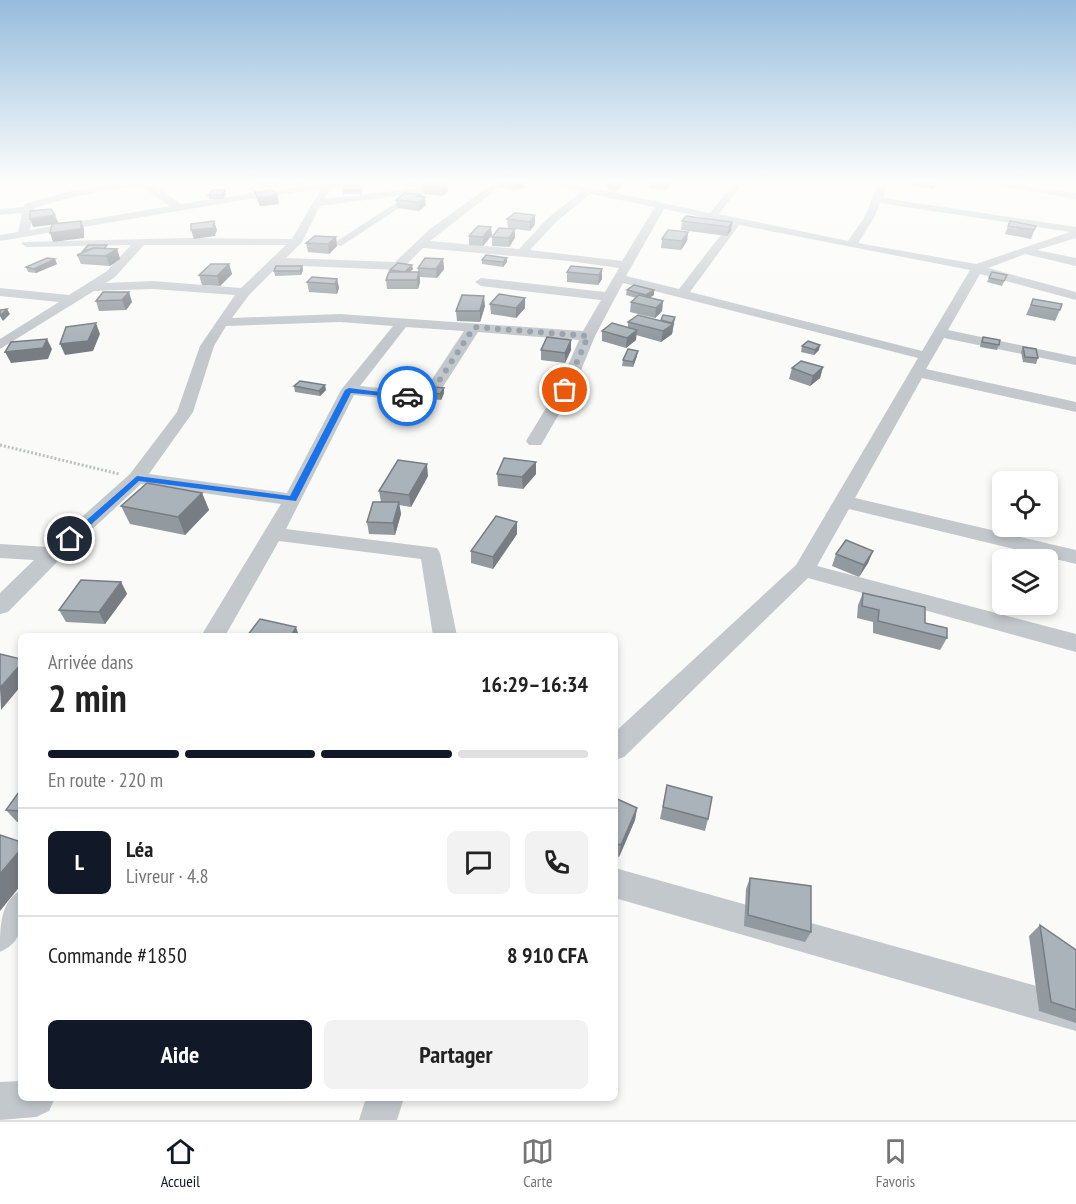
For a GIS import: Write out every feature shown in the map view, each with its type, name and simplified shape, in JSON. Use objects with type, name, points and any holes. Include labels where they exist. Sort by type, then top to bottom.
[{"type":"street","points":[[0,238],[33,233]]},
{"type":"street","points":[[0,606],[53,554],[137,478],[185,412],[207,346],[222,322],[244,292],[296,242],[300,233]]},
{"type":"street","points":[[341,243],[356,233]]},
{"type":"street","points":[[277,261],[398,266],[432,233]]},
{"type":"street","points":[[521,254],[538,233]]},
{"type":"street","points":[[535,441],[565,390],[588,336],[645,233]]},
{"type":"street","points":[[682,294],[728,233]]},
{"type":"street","points":[[792,233],[976,268],[997,276],[1076,296]]},
{"type":"street","points":[[851,245],[858,233]]},
{"type":"street","points":[[618,745],[804,570],[976,268],[1076,234]]},
{"type":"street","points":[[0,246],[141,242],[296,242]]},
{"type":"street","points":[[0,345],[92,287],[111,273],[141,242]]},
{"type":"street","points":[[420,244],[580,259],[682,294],[1076,406]]},
{"type":"street","points":[[1024,250],[1076,262]]},
{"type":"street","points":[[560,291],[580,259]]},
{"type":"street","points":[[481,282],[610,297]]},
{"type":"street","points":[[92,287],[153,285],[244,292]]},
{"type":"street","points":[[0,292],[72,299]]},
{"type":"street","points":[[222,322],[340,318],[588,336]]},
{"type":"street","points":[[215,633],[292,500],[349,390],[403,322]]},
{"type":"street","points":[[349,390],[428,398],[474,327]]},
{"type":"street","points":[[0,331],[21,332]]},
{"type":"street","points":[[940,333],[1076,361]]},
{"type":"street","points":[[137,478],[292,500]]},
{"type":"street","points":[[842,501],[1076,556]]},
{"type":"street","points":[[273,534],[430,553],[444,633]]},
{"type":"street","points":[[0,551],[53,554]]},
{"type":"street","points":[[804,570],[1076,643]]},
{"type":"street","points":[[618,885],[1076,1014]]},
{"type":"street","points":[[0,936],[18,910]]},
{"type":"street","points":[[0,1101],[18,1100]]},
{"type":"street","points":[[378,1120],[384,1101]]},
{"type":"path","points":[[0,445],[137,478]]},
{"type":"building","points":[[471,233],[486,233],[483,237],[469,236]]},
{"type":"building","points":[[495,233],[512,233],[509,238],[492,237]]},
{"type":"building","points":[[666,233],[687,233],[682,241],[662,239]]},
{"type":"building","points":[[315,236],[336,237],[328,244],[306,243]]},
{"type":"building","points":[[88,245],[107,245],[104,249],[94,248],[83,251]]},
{"type":"building","points":[[94,248],[117,249],[106,256],[77,255]]},
{"type":"building","points":[[486,255],[507,258],[503,262],[482,260]]},
{"type":"building","points":[[47,258],[55,259],[34,269],[26,267]]},
{"type":"building","points":[[425,258],[443,259],[436,269],[418,268]]},
{"type":"building","points":[[398,263],[412,265],[405,272],[390,270]]},
{"type":"building","points":[[211,264],[229,264],[217,276],[199,275]]},
{"type":"building","points":[[276,266],[302,266],[300,271],[274,271]]},
{"type":"building","points":[[571,266],[602,269],[599,275],[567,272]]},
{"type":"building","points":[[389,272],[419,272],[417,280],[386,280]]},
{"type":"building","points":[[992,272],[1007,275],[1004,281],[989,278]]},
{"type":"building","points":[[312,277],[337,279],[335,284],[307,282]]},
{"type":"building","points":[[634,285],[654,290],[646,295],[627,290]]},
{"type":"building","points":[[103,292],[129,292],[122,300],[96,301]]},
{"type":"building","points":[[499,294],[525,298],[516,308],[490,304]]},
{"type":"building","points":[[462,295],[484,296],[480,311],[456,311]]},
{"type":"building","points":[[639,295],[663,301],[656,308],[631,302]]},
{"type":"building","points":[[1033,299],[1062,304],[1060,310],[1031,305]]},
{"type":"building","points":[[638,315],[673,324],[663,331],[628,322]]},
{"type":"building","points":[[663,315],[675,317],[672,323],[661,320]]},
{"type":"building","points":[[96,323],[88,341],[60,344],[66,327]]},
{"type":"building","points":[[612,323],[637,330],[627,338],[602,331]]},
{"type":"building","points":[[547,337],[571,340],[565,353],[541,350]]},
{"type":"building","points":[[983,337],[1000,340],[999,345],[982,342]]},
{"type":"building","points":[[47,339],[43,348],[5,352],[11,342]]},
{"type":"building","points":[[808,341],[820,345],[815,350],[802,346]]},
{"type":"building","points":[[1023,347],[1036,349],[1038,358],[1025,357]]},
{"type":"building","points":[[628,349],[638,351],[633,362],[623,360]]},
{"type":"building","points":[[801,361],[823,367],[813,376],[792,368]]},
{"type":"building","points":[[300,381],[325,385],[319,391],[294,386]]},
{"type":"building","points":[[433,387],[444,388],[440,394],[431,394]]},
{"type":"building","points":[[504,458],[536,462],[522,477],[497,474]]},
{"type":"building","points":[[398,460],[427,464],[409,495],[379,491]]},
{"type":"building","points":[[147,483],[202,493],[178,517],[121,506]]},
{"type":"building","points":[[373,502],[399,502],[393,523],[367,522]]},
{"type":"building","points":[[496,516],[517,522],[493,557],[471,551]]},
{"type":"building","points":[[846,540],[873,551],[864,565],[836,554]]},
{"type":"building","points":[[81,580],[121,582],[99,612],[59,610]]},
{"type":"building","points":[[863,593],[925,607],[925,623],[947,628],[947,638],[878,621],[879,610],[862,606]]},
{"type":"building","points":[[260,619],[296,627],[293,633],[249,633]]},
{"type":"building","points":[[0,654],[18,658],[18,667],[0,688]]},
{"type":"building","points":[[667,785],[712,797],[708,819],[663,807]]},
{"type":"building","points":[[18,793],[18,811],[6,810]]},
{"type":"building","points":[[618,799],[637,808],[621,845],[618,844]]},
{"type":"building","points":[[0,835],[18,841],[18,853],[0,874]]},
{"type":"building","points":[[750,878],[811,886],[811,932],[748,915]]},
{"type":"building","points":[[1040,925],[1076,950],[1076,1010],[1051,1002]]},
{"type":"way so far","points":[[407,396],[428,398],[474,327],[588,336],[565,390]]},
{"type":"route","points":[[70,539],[137,478],[292,500],[349,390],[407,396]]}]
